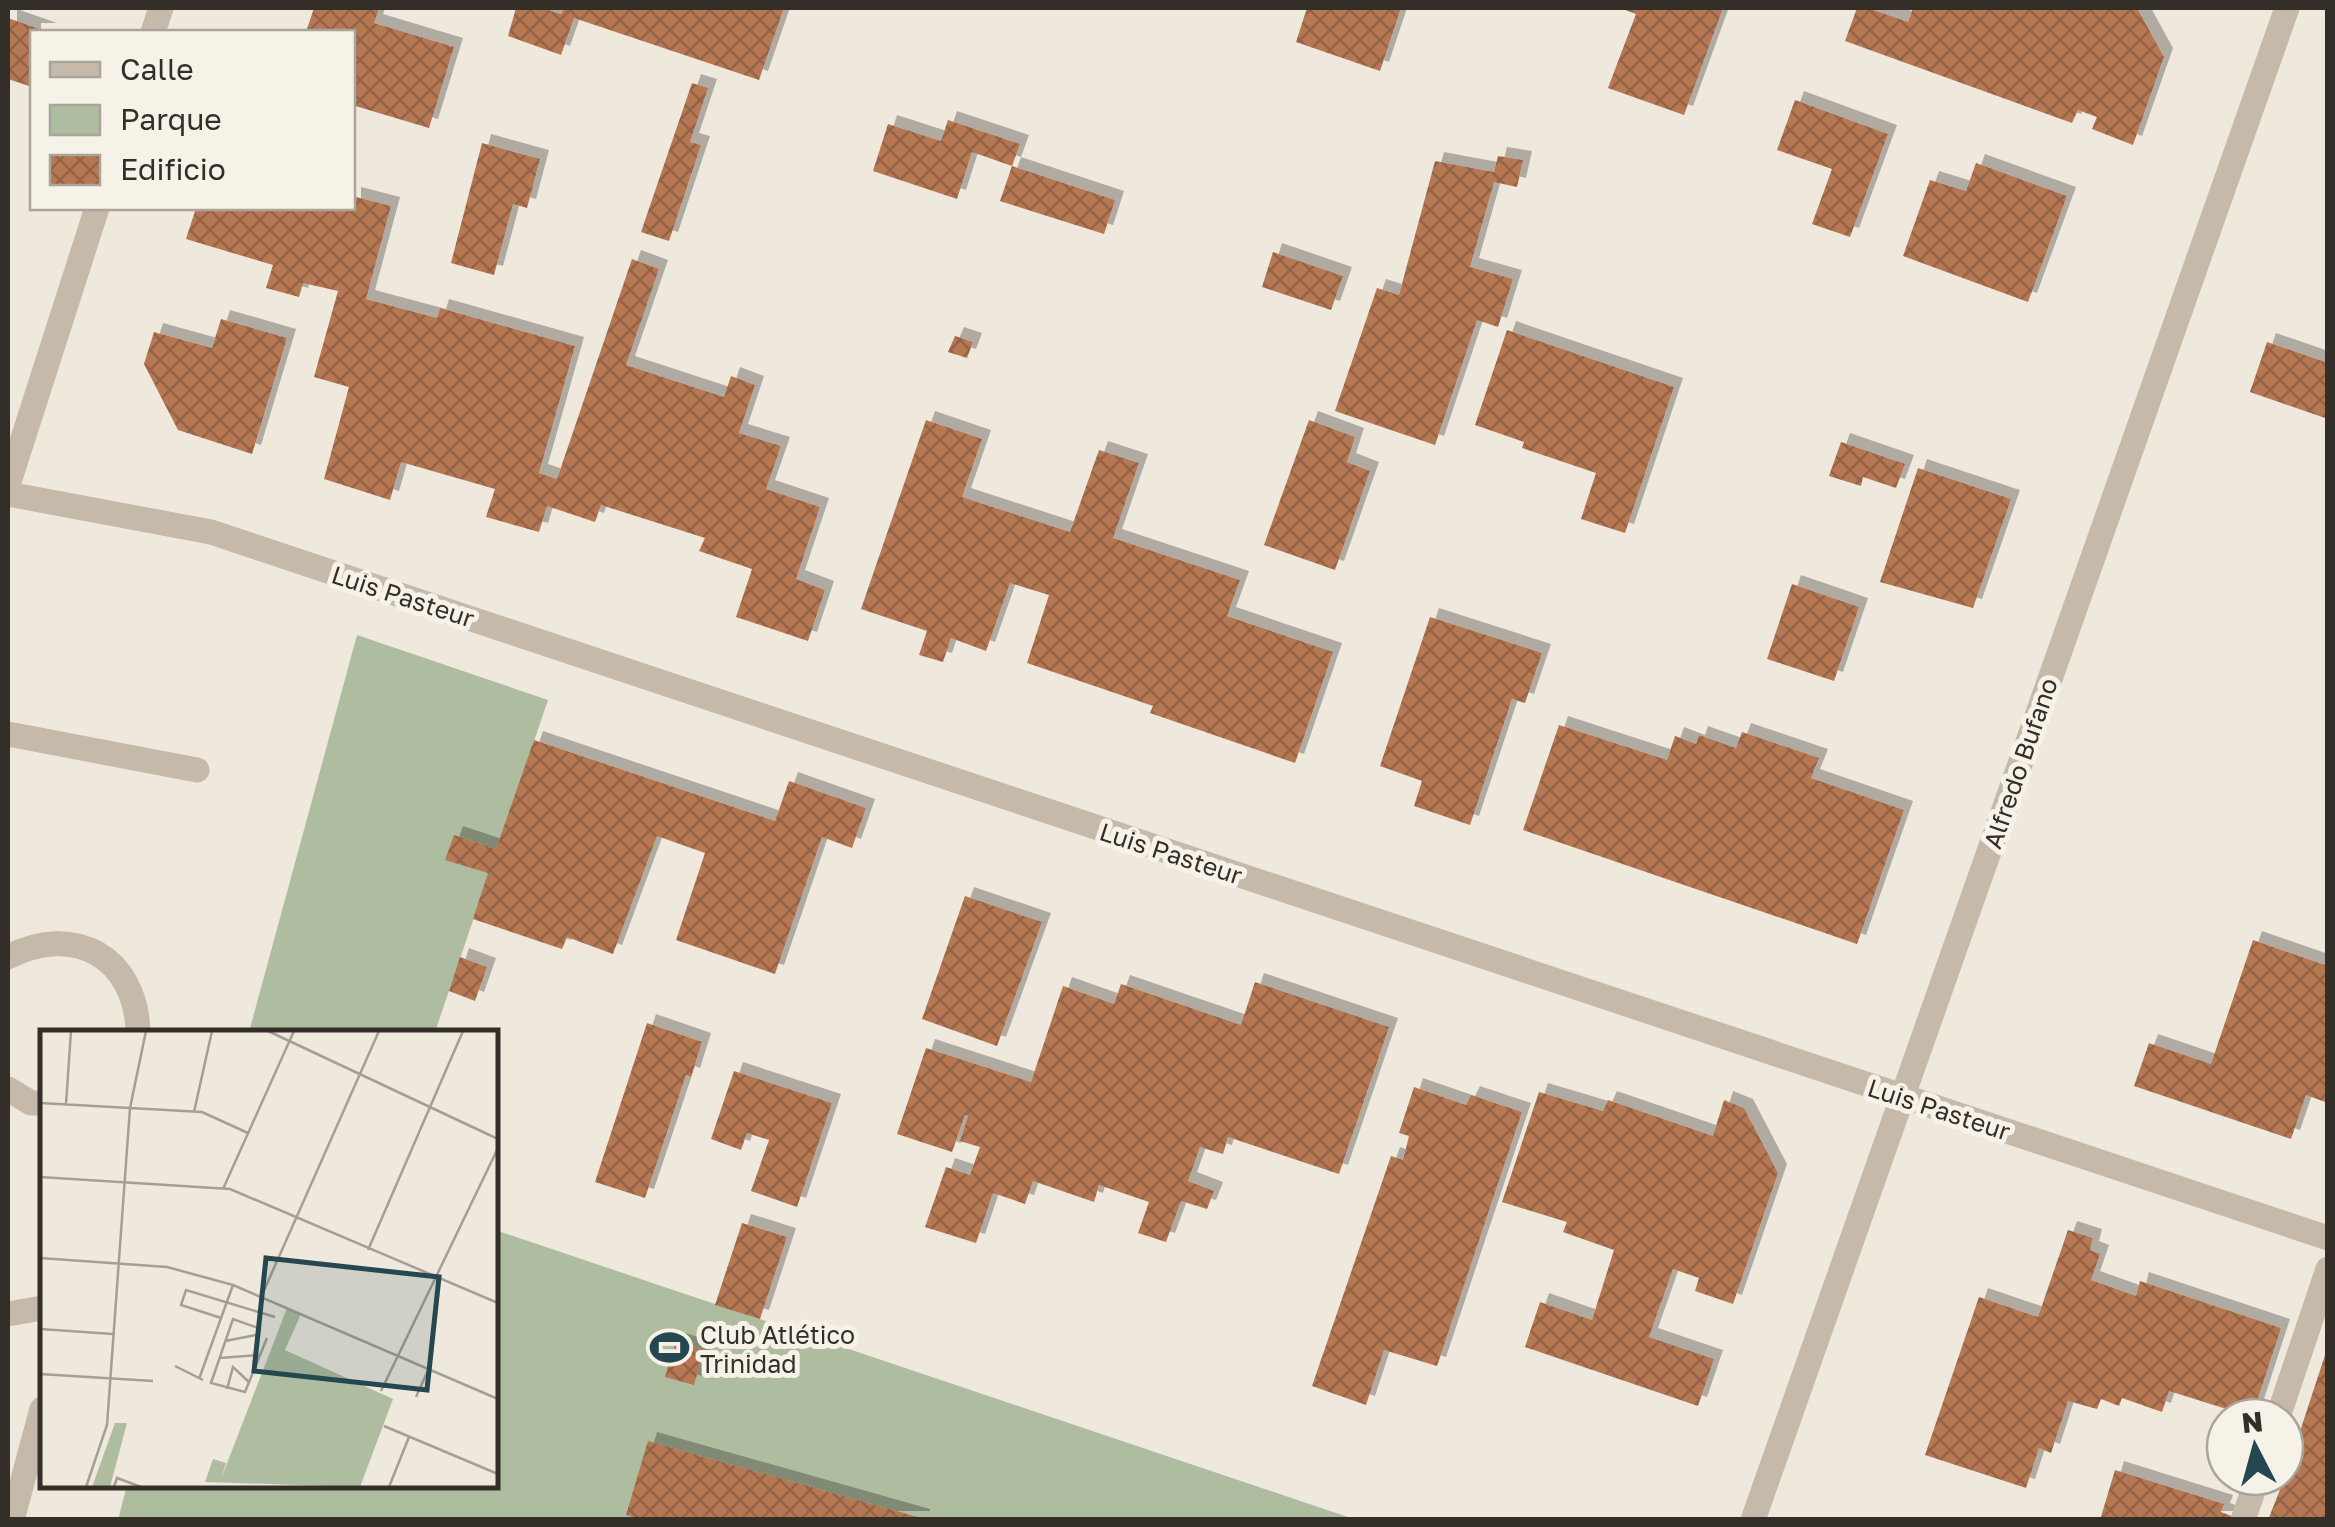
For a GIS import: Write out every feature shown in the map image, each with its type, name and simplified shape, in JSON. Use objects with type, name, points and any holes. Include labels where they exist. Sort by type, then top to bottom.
[{"type":"street","name":"Alfredo Bufano","points":[[1753,1520],[2287,8]]},
{"type":"street","points":[[8,485],[96,210]]},
{"type":"street","name":"Luis Pasteur","points":[[8,494],[211,532],[2328,1238]]},
{"type":"street","points":[[8,734],[197,770]]},
{"type":"street","points":[[14,947],[42,942],[80,944],[112,962],[132,993],[138,1030]]},
{"type":"street","points":[[8,1089],[40,1104]]},
{"type":"street","points":[[2285,1397],[2328,1270]]},
{"type":"street","points":[[8,1314],[40,1308]]},
{"type":"street","points":[[12,1520],[40,1417]]},
{"type":"green space","points":[[357,635],[548,700],[436,1030],[250,1030]]},
{"type":"green space","name":"Club Atlético Trinidad","points":[[498,1231],[1354,1519],[118,1520],[126,1487],[498,1487]]},
{"type":"building","points":[[314,8],[375,8],[379,9],[374,23],[454,47],[429,128],[355,106],[355,30],[307,30]]},
{"type":"building","points":[[516,8],[542,8],[561,14],[564,8],[784,8],[759,80],[574,18],[561,55],[508,36]]},
{"type":"building","points":[[1307,8],[1401,8],[1380,71],[1296,42]]},
{"type":"building","points":[[1620,8],[1723,8],[1684,115],[1608,88],[1636,14]]},
{"type":"building","points":[[1857,8],[1908,22],[1913,8],[2137,8],[2164,57],[2133,145],[2092,129],[2097,117],[2078,110],[2072,123],[1845,41]]},
{"type":"building","points":[[8,18],[42,30],[30,30],[30,86],[8,79]]},
{"type":"building","points":[[692,83],[708,88],[690,142],[701,145],[669,241],[641,232]]},
{"type":"building","points":[[1795,100],[1888,134],[1850,237],[1812,224],[1832,169],[1777,150]]},
{"type":"building","points":[[948,120],[1020,144],[1012,166],[972,152],[957,199],[873,171],[888,124],[941,141]]},
{"type":"building","points":[[482,143],[540,159],[527,208],[513,204],[494,275],[451,263]]},
{"type":"building","points":[[1498,156],[1523,160],[1517,187],[1494,182],[1470,267],[1513,279],[1498,327],[1477,320],[1435,445],[1335,411],[1377,288],[1399,295],[1435,161],[1494,172]]},
{"type":"building","points":[[1976,163],[2067,196],[2028,302],[1903,256],[1930,180],[1966,191]]},
{"type":"building","points":[[1012,166],[1115,200],[1104,234],[1000,201]]},
{"type":"building","points":[[355,197],[391,206],[366,299],[437,318],[440,308],[575,346],[539,473],[557,479],[632,259],[659,269],[626,365],[724,397],[731,376],[755,385],[739,433],[781,446],[766,489],[820,507],[796,579],[825,590],[808,641],[736,617],[752,569],[699,551],[705,538],[601,505],[595,522],[547,506],[539,532],[486,517],[495,489],[401,462],[390,500],[324,479],[349,387],[314,377],[338,291],[303,283],[299,297],[266,288],[273,265],[186,239],[195,210],[355,210]]},
{"type":"building","points":[[1273,252],[1343,276],[1331,310],[1262,287]]},
{"type":"building","points":[[221,319],[287,338],[252,454],[178,430],[144,364],[154,332],[212,348]]},
{"type":"building","points":[[1507,330],[1674,387],[1625,533],[1581,519],[1596,473],[1522,448],[1524,442],[1475,425]]},
{"type":"building","points":[[955,336],[973,342],[967,358],[948,352]]},
{"type":"building","points":[[2267,342],[2328,363],[2325,418],[2250,392]]},
{"type":"building","points":[[926,420],[982,439],[962,497],[1070,532],[1099,450],[1139,463],[1113,538],[1240,580],[1227,616],[1333,652],[1295,763],[1150,713],[1153,706],[1027,663],[1049,595],[1010,583],[986,651],[951,638],[943,662],[919,655],[927,631],[861,609]]},
{"type":"building","points":[[1309,420],[1355,437],[1347,462],[1370,471],[1335,570],[1264,545]]},
{"type":"building","points":[[1841,442],[1905,464],[1896,488],[1863,477],[1861,486],[1829,476]]},
{"type":"building","points":[[1918,468],[2011,499],[1973,608],[1880,582]]},
{"type":"building","points":[[1792,584],[1859,607],[1834,681],[1767,659]]},
{"type":"building","points":[[1430,617],[1542,653],[1525,703],[1512,699],[1470,825],[1414,806],[1422,781],[1380,766]]},
{"type":"building","points":[[1559,725],[1667,760],[1675,736],[1696,744],[1699,735],[1736,748],[1742,732],[1819,758],[1811,778],[1904,810],[1857,944],[1523,830]]},
{"type":"building","points":[[534,740],[775,821],[789,781],[866,808],[852,848],[822,837],[775,974],[676,940],[705,853],[657,836],[613,954],[567,937],[562,949],[473,919],[488,873],[445,860],[454,835],[496,849]]},
{"type":"building","points":[[965,896],[1042,922],[997,1046],[922,1019]]},
{"type":"building","points":[[2253,940],[2328,966],[2328,1103],[2306,1095],[2291,1139],[2134,1086],[2149,1043],[2211,1064]]},
{"type":"building","points":[[460,957],[487,967],[475,1001],[449,991]]},
{"type":"building","points":[[1255,982],[1389,1027],[1339,1174],[1228,1137],[1223,1154],[1200,1147],[1188,1181],[1214,1191],[1207,1209],[1181,1201],[1166,1242],[1138,1233],[1149,1202],[1099,1185],[1094,1202],[1033,1181],[1025,1204],[993,1193],[976,1243],[925,1227],[946,1167],[970,1175],[980,1147],[960,1141],[968,1116],[965,1115],[952,1152],[897,1134],[926,1048],[1031,1082],[1063,986],[1114,1004],[1121,984],[1241,1025]]},
{"type":"building","points":[[647,1023],[702,1042],[691,1077],[686,1075],[645,1198],[595,1182]]},
{"type":"building","points":[[734,1071],[832,1103],[797,1207],[751,1191],[769,1140],[747,1133],[741,1150],[711,1139]]},
{"type":"building","points":[[1414,1087],[1466,1105],[1471,1095],[1522,1112],[1437,1366],[1384,1350],[1366,1405],[1312,1386],[1391,1156],[1403,1160],[1409,1136],[1399,1133]]},
{"type":"building","points":[[1539,1092],[1603,1111],[1608,1100],[1713,1136],[1724,1100],[1744,1108],[1778,1173],[1733,1304],[1695,1291],[1699,1278],[1673,1269],[1649,1337],[1714,1359],[1698,1406],[1525,1347],[1540,1302],[1592,1320],[1614,1250],[1563,1232],[1567,1222],[1502,1202]]},
{"type":"building","points":[[742,1223],[787,1237],[760,1319],[715,1305]]},
{"type":"building","points":[[2068,1230],[2093,1238],[2090,1250],[2100,1254],[2091,1280],[2136,1296],[2140,1281],[2281,1328],[2259,1397],[2205,1397],[2205,1402],[2169,1391],[2162,1412],[2122,1398],[2119,1406],[2101,1399],[2097,1409],[2068,1401],[2051,1453],[2039,1448],[2026,1488],[1925,1455],[1979,1297],[2038,1317]]},
{"type":"building","points":[[676,1342],[704,1350],[694,1385],[665,1377]]},
{"type":"building","points":[[2328,1346],[2328,1520],[2268,1520],[2277,1497],[2305,1497],[2305,1416]]},
{"type":"building","points":[[648,1441],[921,1520],[644,1520],[626,1515]]},
{"type":"building","points":[[2115,1470],[2224,1504],[2221,1512],[2242,1520],[2100,1520]]},
{"type":"place","name":"Club Atlético Trinidad","points":[[670,1348]]}]
